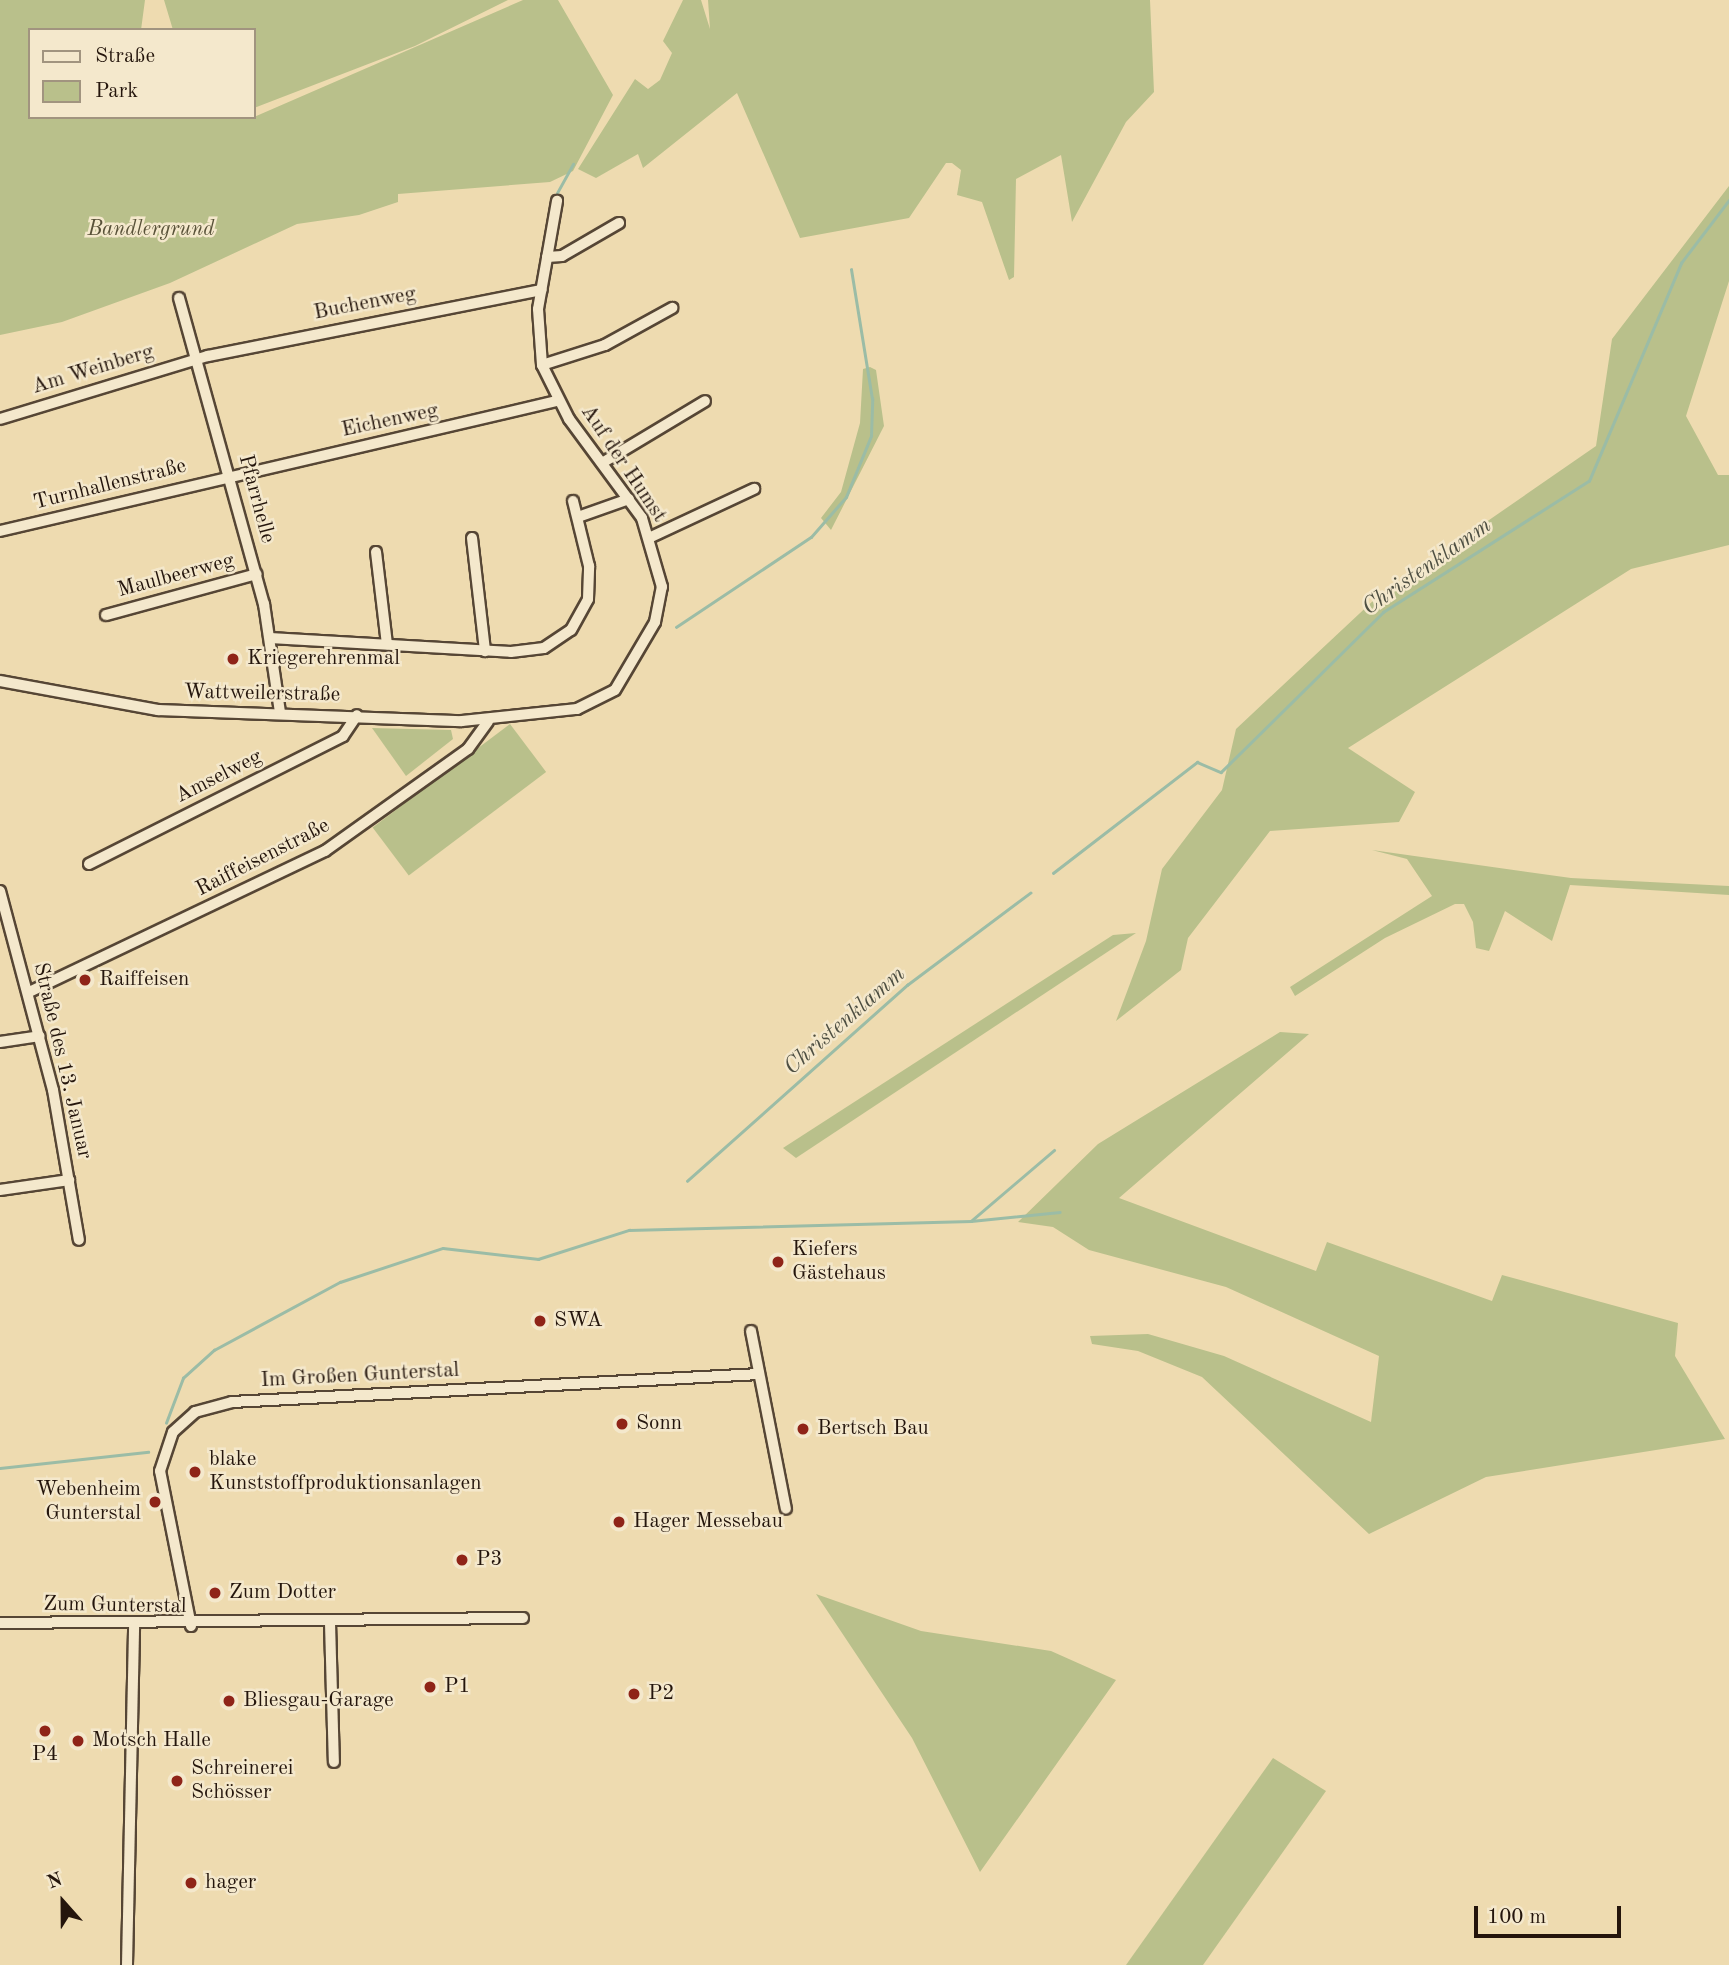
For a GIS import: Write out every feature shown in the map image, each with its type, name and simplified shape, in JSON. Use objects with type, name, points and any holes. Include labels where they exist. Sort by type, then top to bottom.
[{"type":"street","name":"Auf der Humst","points":[[526,718],[599,701],[632,668],[661,601],[651,537],[629,499],[557,401],[542,365],[542,290],[557,201]]},
{"type":"street","points":[[547,257],[562,256],[619,223]]},
{"type":"street","name":"Buchenweg","points":[[197,359],[542,290]]},
{"type":"street","name":"Pfarrhelle","points":[[179,298],[257,574],[270,638],[280,713]]},
{"type":"street","points":[[542,365],[605,345],[672,308]]},
{"type":"street","name":"Am Weinberg","points":[[0,419],[197,359]]},
{"type":"street","name":"Eichenweg","points":[[230,475],[557,401]]},
{"type":"street","points":[[602,463],[705,401]]},
{"type":"street","name":"Turnhallenstraße","points":[[0,531],[230,475]]},
{"type":"street","points":[[651,537],[754,489]]},
{"type":"street","points":[[578,516],[629,499]]},
{"type":"street","points":[[270,638],[485,651],[544,648],[580,616],[590,581],[573,501]]},
{"type":"street","points":[[472,538],[485,651]]},
{"type":"street","points":[[376,552],[387,644]]},
{"type":"street","name":"Maulbeerweg","points":[[106,615],[257,574]]},
{"type":"street","name":"Wattweilerstraße","points":[[0,681],[158,710],[488,721],[526,718]]},
{"type":"street","name":"Amselweg","points":[[89,864],[343,736],[357,715]]},
{"type":"street","name":"Raiffeisenstraße","points":[[29,992],[325,851],[477,741],[488,721]]},
{"type":"street","name":"Straße des 13. Januar","points":[[0,891],[40,1036],[79,1240]]},
{"type":"street","points":[[0,1042],[40,1036]]},
{"type":"street","points":[[0,1190],[69,1180]]},
{"type":"street","points":[[751,1331],[786,1509]]},
{"type":"street","name":"Im Großen Gunterstal","points":[[191,1626],[160,1471],[173,1432],[195,1412],[232,1402],[759,1374]]},
{"type":"street","name":"Zum Gunterstal","points":[[0,1623],[191,1626],[523,1618]]},
{"type":"street","points":[[330,1623],[334,1762]]},
{"type":"street","points":[[127,1965],[134,1625]]},
{"type":"green space","name":"Bandlergrund","points":[[0,0],[145,0],[141,28],[28,28],[28,119],[256,119],[256,116],[523,0],[558,0],[613,95],[573,171],[550,182],[398,194],[398,202],[359,215],[297,224],[170,283],[62,322],[0,335]]},
{"type":"green space","points":[[164,0],[508,0],[415,46],[256,107],[256,28],[172,28]]},
{"type":"green space","points":[[683,0],[701,0],[710,29],[708,0],[1150,0],[1154,92],[1126,122],[1072,222],[1061,155],[1016,179],[1014,277],[1009,280],[982,202],[957,195],[961,170],[952,163],[946,163],[909,218],[800,238],[737,93],[643,168],[638,154],[596,178],[578,169],[635,79],[648,89],[660,80],[672,53],[663,41]]},
{"type":"green space","points":[[1729,186],[1729,281],[1686,416],[1718,475],[1729,475],[1729,545],[1631,569],[1348,748],[1415,792],[1399,822],[1270,831],[1188,938],[1181,970],[1116,1021],[1146,941],[1162,869],[1222,790],[1236,729],[1375,599],[1596,446],[1612,339]]},
{"type":"green space","points":[[870,367],[876,370],[884,426],[831,530],[821,518],[841,492],[860,423],[863,369]]},
{"type":"green space","points":[[510,724],[546,772],[409,875],[373,828]]},
{"type":"green space","points":[[372,728],[451,730],[453,739],[406,776]]},
{"type":"green space","points":[[1372,850],[1571,878],[1729,886],[1729,895],[1570,885],[1552,941],[1505,911],[1489,951],[1476,948],[1473,922],[1464,904],[1455,904],[1385,938],[1295,996],[1290,987],[1432,896],[1407,859]]},
{"type":"green space","points":[[1136,933],[796,1158],[783,1148],[1113,935]]},
{"type":"green space","points":[[1280,1032],[1309,1034],[1119,1198],[1316,1271],[1327,1242],[1492,1301],[1502,1275],[1678,1323],[1675,1356],[1725,1439],[1486,1477],[1369,1534],[1202,1377],[1138,1351],[1092,1344],[1090,1336],[1148,1334],[1224,1356],[1371,1422],[1379,1356],[1226,1287],[1089,1250],[1053,1227],[1018,1222],[1098,1144]]},
{"type":"green space","points":[[816,1594],[921,1631],[1051,1651],[1116,1680],[980,1872],[912,1738]]},
{"type":"green space","points":[[1273,1758],[1326,1791],[1203,1965],[1126,1965]]},
{"type":"waterway","points":[[557,193],[573,164]]},
{"type":"waterway","name":"Christenklamm","points":[[1053,873],[1197,762],[1221,772],[1383,612],[1589,481],[1681,263],[1729,200]]},
{"type":"waterway","points":[[676,627],[811,537],[846,497],[871,436],[872,399],[851,270]]},
{"type":"waterway","name":"Christenklamm","points":[[687,1181],[907,985],[1030,893]]},
{"type":"waterway","points":[[971,1221],[1054,1150]]},
{"type":"waterway","points":[[166,1423],[183,1378],[214,1350],[340,1282],[443,1248],[538,1259],[629,1230],[971,1221],[1060,1212]]},
{"type":"waterway","points":[[0,1468],[148,1452]]},
{"type":"place","name":"Kriegerehrenmal","points":[[233,659]]},
{"type":"place","name":"Raiffeisen","points":[[85,980]]},
{"type":"place","name":"Kiefers Gästehaus","points":[[778,1262]]},
{"type":"place","name":"SWA","points":[[540,1321]]},
{"type":"place","name":"Sonn","points":[[622,1424]]},
{"type":"place","name":"Bertsch Bau","points":[[803,1429]]},
{"type":"place","name":"blake Kunststoffproduktionsanlagen","points":[[195,1472]]},
{"type":"place","name":"Webenheim Gunterstal","points":[[155,1502]]},
{"type":"place","name":"Hager Messebau","points":[[619,1522]]},
{"type":"place","name":"P3","points":[[462,1560]]},
{"type":"place","name":"Zum Dotter","points":[[215,1593]]},
{"type":"place","name":"P1","points":[[430,1687]]},
{"type":"place","name":"P2","points":[[634,1694]]},
{"type":"place","name":"Bliesgau-Garage","points":[[229,1701]]},
{"type":"place","name":"P4","points":[[45,1731]]},
{"type":"place","name":"Motsch Halle","points":[[78,1741]]},
{"type":"place","name":"Schreinerei Schösser","points":[[177,1781]]},
{"type":"place","name":"hager","points":[[191,1883]]}]
